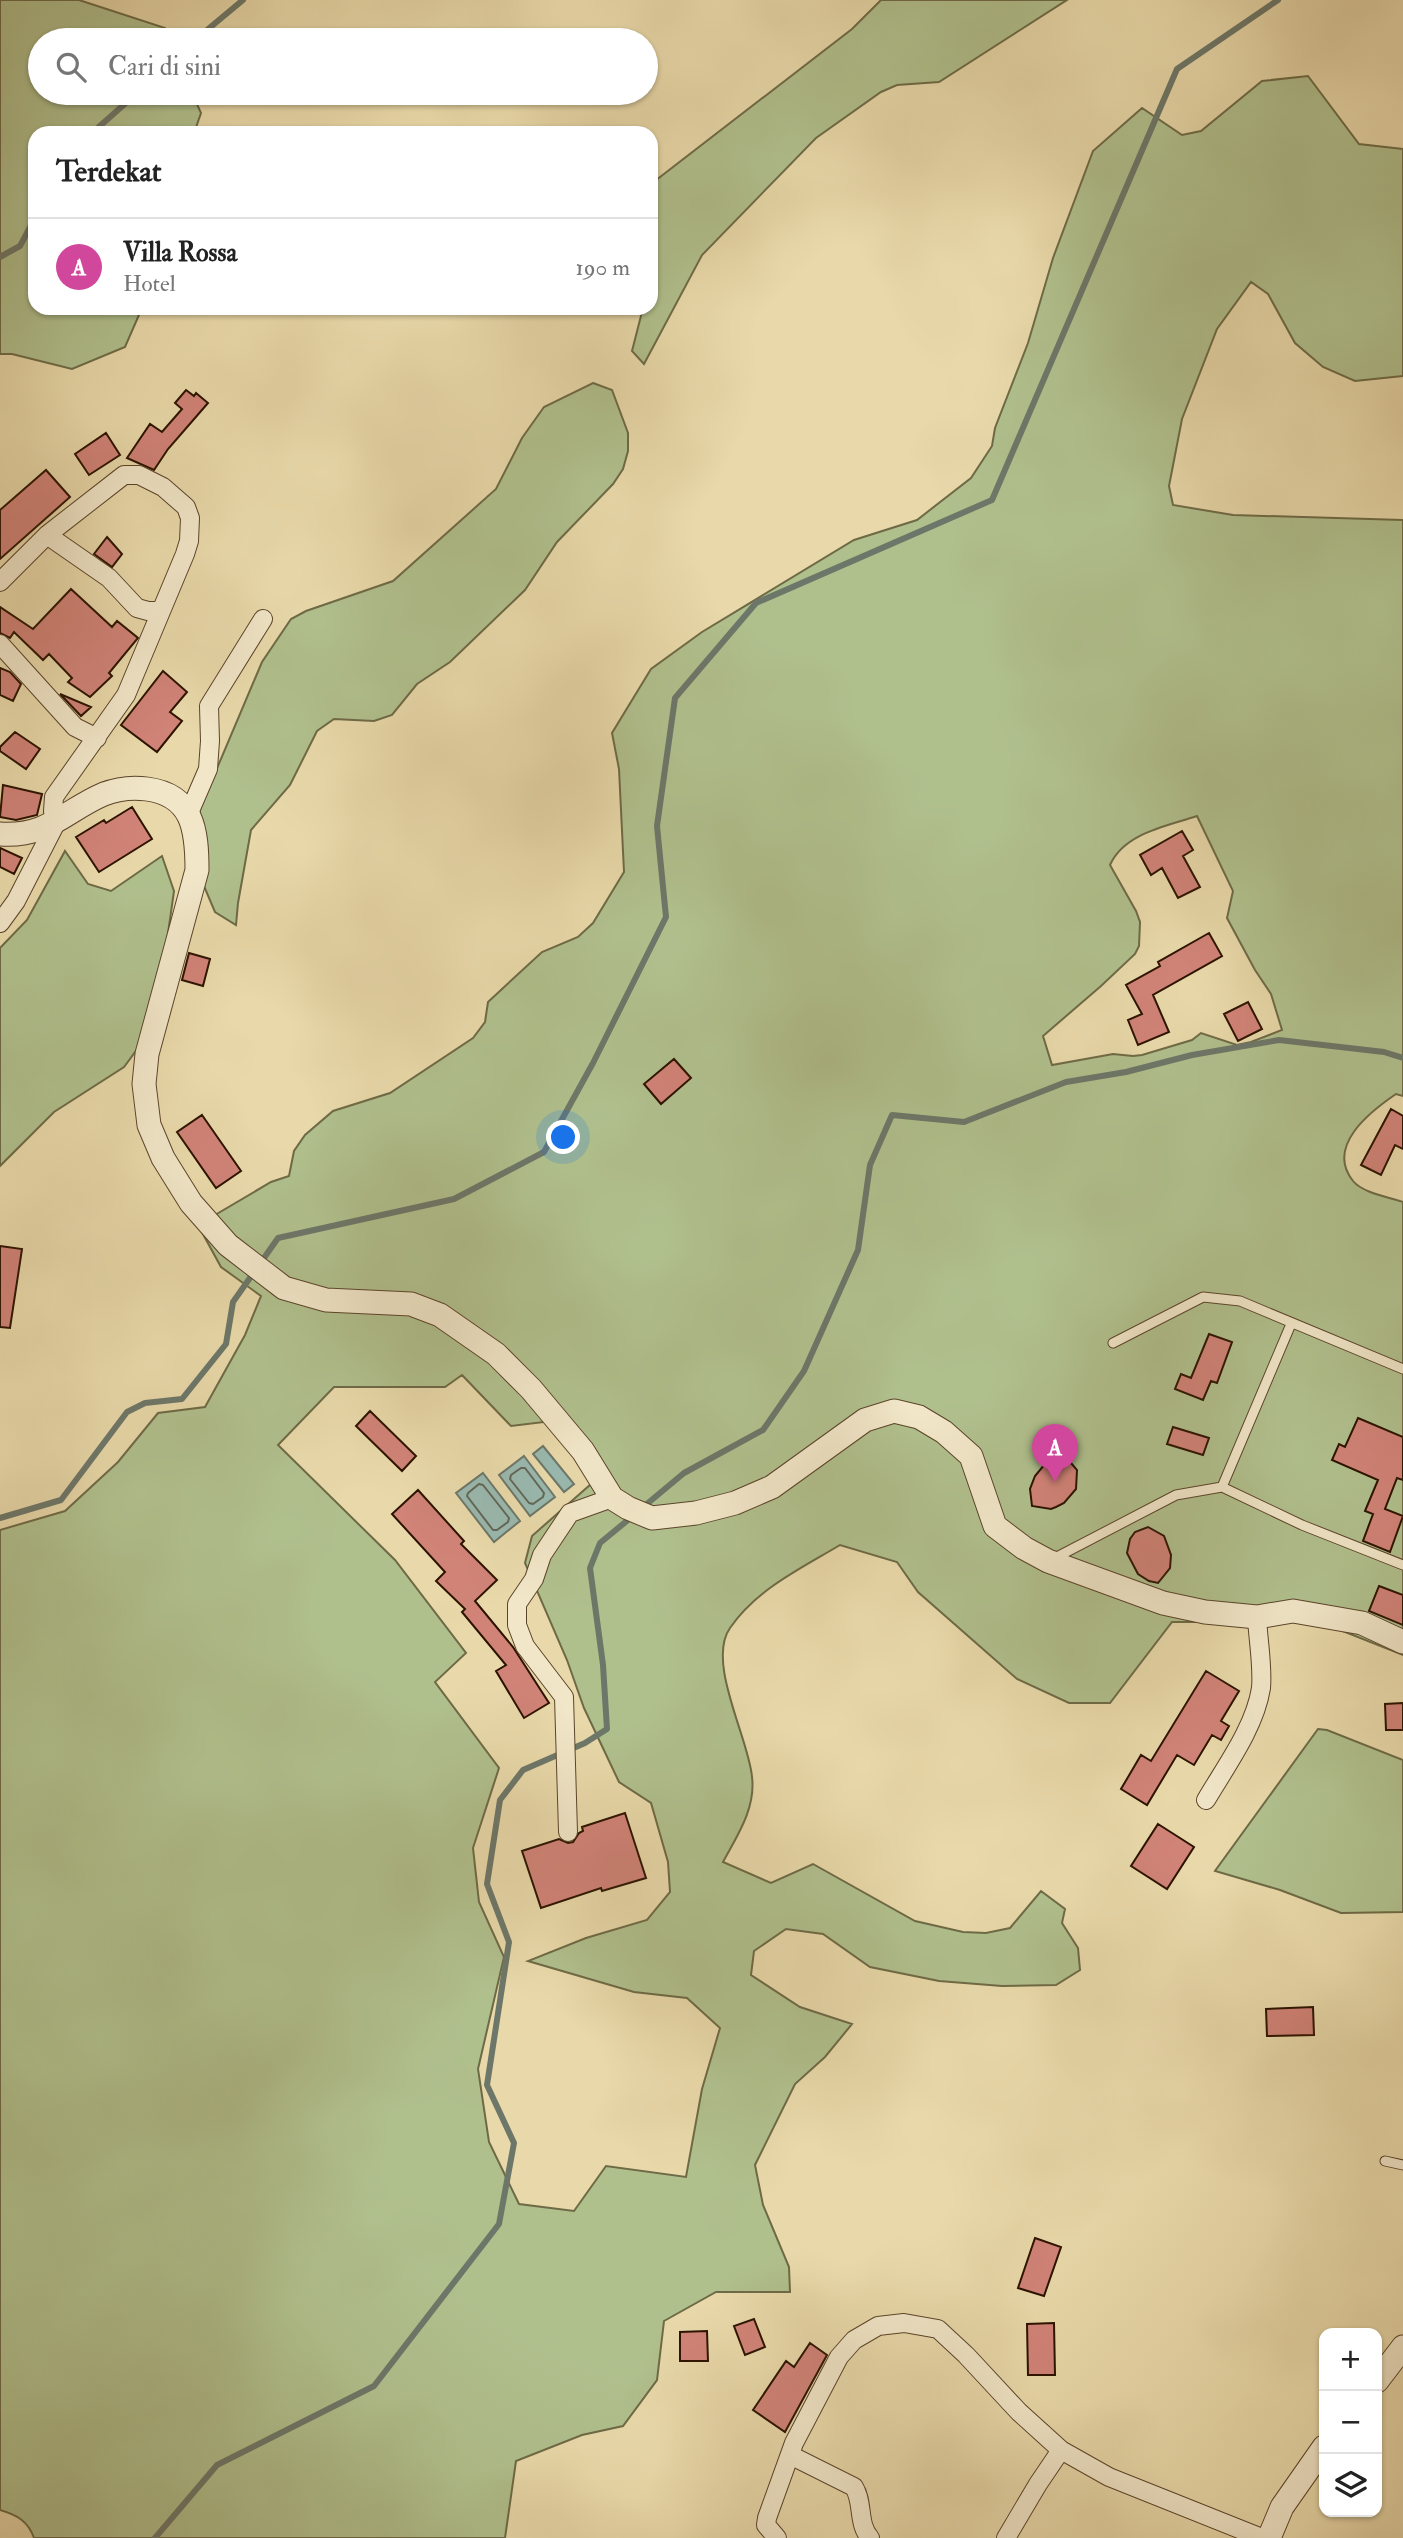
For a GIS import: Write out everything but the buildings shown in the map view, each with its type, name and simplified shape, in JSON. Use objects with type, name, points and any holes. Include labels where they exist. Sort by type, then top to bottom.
[{"type":"street","points":[[0,582],[47,535],[124,475],[139,475],[163,487],[187,507],[190,518],[185,554],[126,695],[54,797],[56,823],[16,901],[0,923]]},
{"type":"street","points":[[47,535],[109,578],[137,608],[161,611]]},
{"type":"street","points":[[189,813],[208,769],[211,741],[209,706],[263,620]]},
{"type":"street","points":[[0,644],[75,727],[97,738]]},
{"type":"street","points":[[0,834],[18,835],[49,827],[104,794],[125,788],[162,791],[180,801],[189,813],[197,844],[197,870],[147,1054],[144,1084],[149,1125],[163,1158],[191,1203],[228,1245],[284,1287],[326,1300],[411,1304],[440,1315],[496,1354],[531,1389],[583,1451],[620,1503],[652,1518],[696,1513],[735,1503],[772,1487],[865,1420],[894,1411],[919,1417],[944,1432],[971,1456],[995,1526],[1048,1562],[1163,1603],[1205,1612],[1257,1617],[1293,1611],[1362,1623],[1403,1642]]},
{"type":"street","points":[[568,1832],[564,1698],[525,1646],[517,1625],[517,1604],[534,1579],[542,1555],[570,1513],[620,1503]]},
{"type":"street","points":[[1206,1800],[1245,1732],[1258,1703],[1261,1685],[1257,1617]]},
{"type":"street","points":[[777,2538],[766,2525],[767,2518],[790,2455],[839,2357],[854,2340],[878,2326],[904,2323],[938,2329],[966,2355],[1019,2413],[1061,2450],[1109,2477],[1262,2538]]},
{"type":"street","points":[[1382,2374],[1403,2347]]},
{"type":"street","points":[[1006,2538],[1061,2450]]},
{"type":"street","points":[[1269,2538],[1282,2507],[1319,2454]]},
{"type":"street","points":[[790,2455],[854,2487],[860,2496],[862,2525],[870,2538]]},
{"type":"lane","points":[[1113,1343],[1203,1297],[1240,1301],[1403,1369]]},
{"type":"lane","points":[[1222,1487],[1291,1324]]},
{"type":"lane","points":[[1048,1562],[1176,1494],[1222,1487],[1301,1525],[1403,1565]]},
{"type":"lane","points":[[1385,2161],[1403,2165]]},
{"type":"green space","points":[[0,0],[79,0],[165,28],[28,28],[28,105],[197,105],[201,113],[196,126],[28,126],[28,315],[139,315],[125,347],[72,369],[12,354],[0,354]]},
{"type":"green space","points":[[881,0],[1067,0],[939,82],[897,85],[881,92],[816,138],[702,255],[644,364],[632,351],[641,315],[658,315],[658,179],[852,29]]},
{"type":"green space","points":[[1308,76],[1359,144],[1403,149],[1403,376],[1355,381],[1323,367],[1295,343],[1268,294],[1251,282],[1217,329],[1182,419],[1169,486],[1173,505],[1233,515],[1403,520],[1403,1096],[1396,1094],[1364,1120],[1348,1143],[1344,1155],[1346,1168],[1357,1185],[1369,1192],[1403,1202],[1403,1655],[1320,1622],[1172,1622],[1110,1703],[1069,1703],[1017,1679],[918,1592],[897,1562],[840,1545],[780,1581],[741,1614],[730,1628],[724,1643],[726,1680],[749,1761],[752,1788],[748,1811],[723,1862],[771,1883],[813,1864],[915,1921],[963,1932],[986,1933],[1010,1928],[1041,1891],[1065,1909],[1062,1923],[1078,1948],[1080,1970],[1056,1985],[1002,1986],[939,1981],[870,1967],[823,1934],[786,1929],[754,1951],[751,1975],[800,2007],[852,2024],[825,2057],[795,2084],[755,2165],[763,2205],[789,2267],[790,2292],[716,2292],[664,2321],[657,2380],[623,2426],[582,2435],[516,2461],[505,2538],[34,2538],[29,2527],[21,2520],[0,2510],[0,1530],[65,1511],[118,1462],[158,1413],[205,1407],[245,1335],[261,1296],[221,1267],[198,1225],[271,1182],[289,1176],[294,1151],[305,1135],[333,1111],[390,1093],[473,1038],[485,1022],[488,1002],[542,952],[578,937],[593,923],[624,872],[619,769],[612,733],[651,669],[702,632],[854,540],[917,520],[971,478],[992,446],[995,428],[1028,343],[1053,258],[1093,151],[1142,108],[1182,135],[1201,131],[1262,81]],"holes":[[[1197,816],[1233,891],[1227,918],[1271,994],[1282,1030],[1237,1045],[1201,1033],[1192,1040],[1142,1055],[1113,1054],[1052,1065],[1043,1036],[1101,986],[1135,954],[1139,946],[1140,922],[1110,865],[1125,845],[1136,838],[1160,827]],[[462,1375],[511,1426],[552,1421],[591,1484],[532,1536],[525,1563],[567,1660],[584,1708],[619,1782],[651,1803],[668,1862],[670,1892],[647,1920],[586,1938],[528,1961],[634,1992],[687,1998],[720,2028],[702,2089],[686,2177],[606,2166],[574,2211],[519,2204],[489,2142],[478,2069],[504,1957],[479,1902],[473,1848],[499,1768],[435,1682],[466,1653],[395,1560],[278,1445],[334,1387],[445,1387]]]},
{"type":"green space","points":[[593,383],[612,390],[628,433],[628,451],[623,469],[613,484],[557,542],[525,590],[450,662],[417,684],[392,715],[374,721],[334,719],[317,731],[290,785],[251,830],[236,925],[215,912],[198,872],[193,825],[262,662],[291,619],[306,611],[393,581],[496,489],[522,438],[544,407]]},
{"type":"green space","points":[[65,851],[88,884],[111,891],[162,856],[174,891],[155,1025],[124,1067],[54,1112],[0,1166],[0,948],[27,920]]},
{"type":"green space","points":[[1318,1729],[1327,1730],[1403,1760],[1403,1912],[1341,1913],[1280,1890],[1215,1871]]},
{"type":"water","points":[[543,1446],[574,1484],[564,1492],[533,1454]]},
{"type":"water","points":[[524,1456],[555,1497],[530,1516],[499,1475]]},
{"type":"water","points":[[483,1473],[520,1521],[494,1542],[456,1493]]},
{"type":"waterway","points":[[209,28],[243,0]]},
{"type":"waterway","points":[[0,1518],[61,1500],[127,1412],[145,1403],[182,1399],[226,1344],[233,1302],[278,1238],[454,1199],[544,1152],[593,1063],[666,917],[657,826],[675,698],[756,603],[992,500],[1177,69],[1278,0]]},
{"type":"waterway","points":[[100,126],[124,105]]},
{"type":"waterway","points":[[0,257],[20,246],[28,231]]},
{"type":"waterway","points":[[642,1508],[684,1473],[763,1430],[804,1371],[858,1250],[870,1165],[892,1115],[964,1122],[1066,1082],[1126,1072],[1192,1055],[1279,1040],[1384,1052],[1403,1058]]},
{"type":"waterway","points":[[155,2538],[217,2465],[374,2386],[499,2224],[514,2143],[487,2085],[509,1942],[487,1884],[500,1800],[523,1770],[585,1743],[607,1729],[603,1665],[590,1568],[600,1543],[634,1515]]},
{"type":"place","name":"Villa Rossa","points":[[1055,1482]]}]
